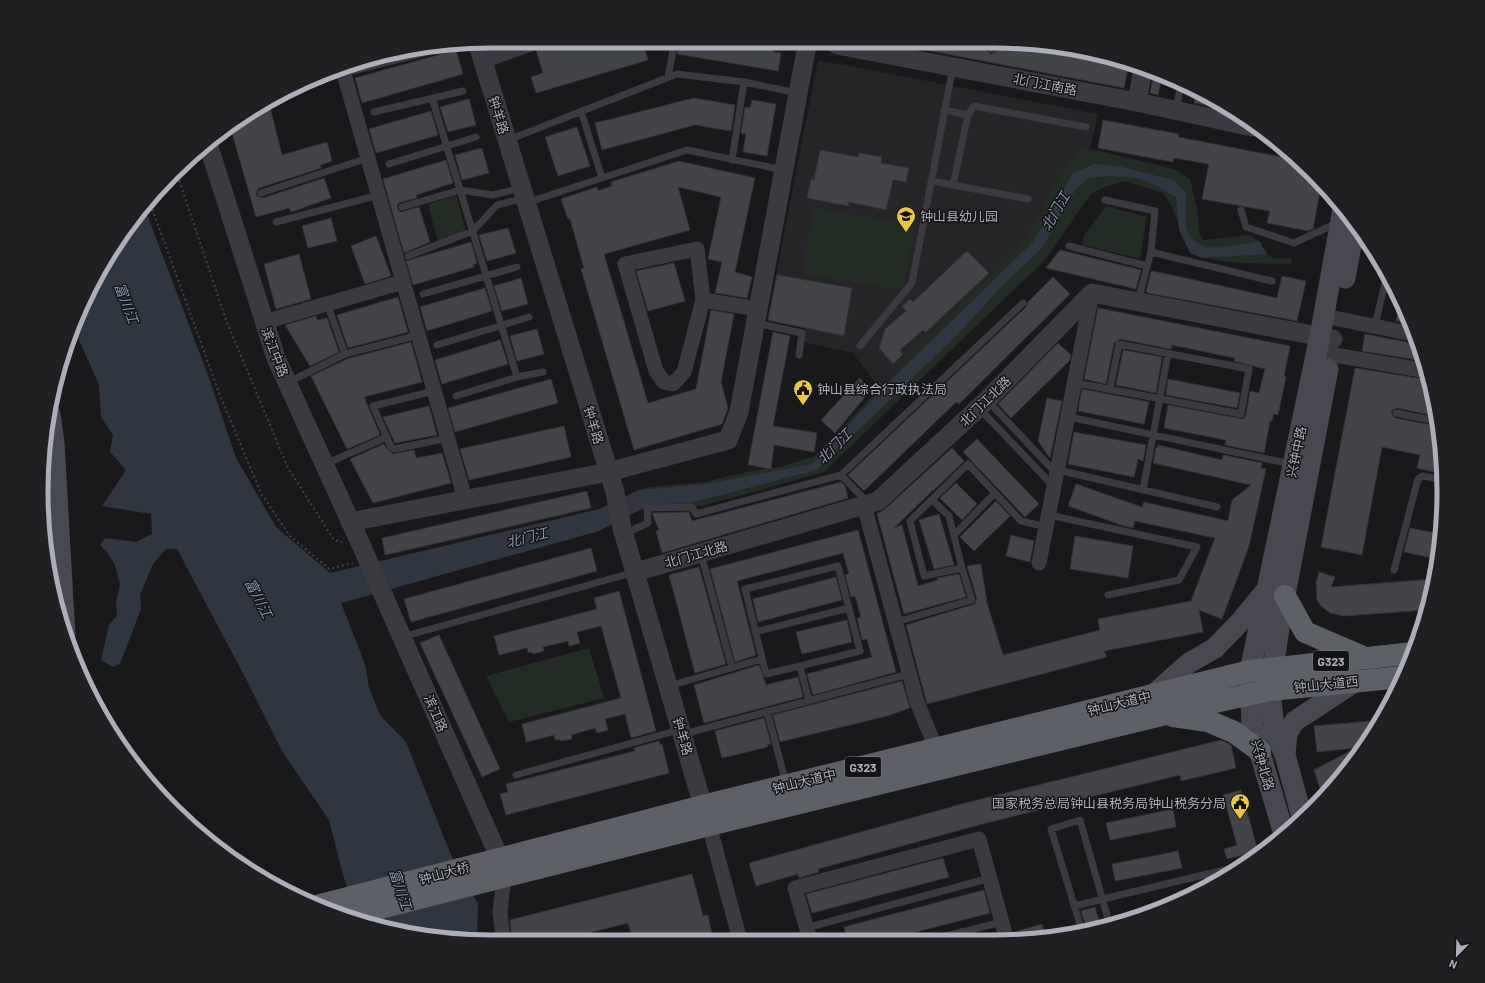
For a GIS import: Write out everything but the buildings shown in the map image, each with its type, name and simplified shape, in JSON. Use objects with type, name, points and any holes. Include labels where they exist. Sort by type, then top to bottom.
[{"type":"highway","points":[[1277,591],[1305,632],[1366,658]]},
{"type":"highway","name":"钟山大道西","points":[[1250,671],[1406,654]]},
{"type":"highway","name":"钟山大道中","points":[[940,758],[1153,694],[1250,671]]},
{"type":"highway","name":"钟山大道西","points":[[1260,692],[1396,677]]},
{"type":"highway","name":"钟山大道中","points":[[478,873],[940,758],[1162,714],[1260,692]]},
{"type":"highway","points":[[1162,714],[1208,721],[1234,732],[1260,751]]},
{"type":"highway","name":"钟山大桥","points":[[329,904],[478,873]]},
{"type":"highway","name":"钟山大桥","points":[[356,913],[478,873]]},
{"type":"main road","name":"兴钟中路","points":[[1260,692],[1272,668],[1277,591],[1331,316],[1345,222]]},
{"type":"main road","points":[[51,538],[54,442],[52,431]]},
{"type":"main road","points":[[48,503],[59,586]]},
{"type":"main road","name":"兴钟中路","points":[[1260,692],[1250,671],[1277,591]]},
{"type":"main road","points":[[1153,694],[1189,663],[1215,648],[1241,621],[1277,591]]},
{"type":"main road","points":[[1285,755],[1287,733],[1295,721],[1356,681]]},
{"type":"main road","name":"兴钟北路","points":[[1260,692],[1252,726],[1282,828]]},
{"type":"main road","name":"兴钟北路","points":[[1260,692],[1285,755],[1300,811]]},
{"type":"street","points":[[480,53],[510,48]]},
{"type":"street","points":[[350,522],[608,472],[728,440],[738,412],[806,48]]},
{"type":"street","name":"北门江南路","points":[[853,48],[1137,102],[1243,125]]},
{"type":"street","name":"钟羊路","points":[[480,53],[615,492],[623,531],[706,816]]},
{"type":"street","points":[[1137,102],[1142,74]]},
{"type":"street","points":[[340,75],[368,158],[465,499]]},
{"type":"street","name":"滨江中路","points":[[210,150],[276,358],[365,553]]},
{"type":"street","points":[[697,249],[703,300],[684,372],[673,384],[664,382],[656,371],[625,264],[697,249]]},
{"type":"street","points":[[264,322],[403,282]]},
{"type":"street","points":[[1039,562],[1076,383],[1092,293],[1138,301],[1419,369]]},
{"type":"street","name":"北门江北路","points":[[636,572],[878,500],[983,404],[1092,293]]},
{"type":"street","points":[[703,300],[756,316]]},
{"type":"street","points":[[1331,316],[1407,333]]},
{"type":"street","points":[[866,504],[916,702],[940,758]]},
{"type":"street","name":"滨江路","points":[[365,553],[502,867]]},
{"type":"street","points":[[706,816],[739,935]]},
{"type":"street","points":[[808,934],[795,888],[979,839],[1005,935]]},
{"type":"street","points":[[502,867],[500,912],[503,935]]},
{"type":"lane","points":[[668,77],[673,48]]},
{"type":"lane","points":[[860,346],[912,284],[952,67]]},
{"type":"lane","points":[[506,141],[677,74],[744,82],[798,93]]},
{"type":"lane","points":[[732,160],[744,82]]},
{"type":"lane","points":[[1176,110],[1180,89]]},
{"type":"lane","points":[[374,112],[463,91]]},
{"type":"lane","points":[[432,98],[517,377]]},
{"type":"lane","points":[[953,185],[968,115],[974,106],[1086,128]]},
{"type":"lane","points":[[944,110],[968,115]]},
{"type":"lane","points":[[581,111],[602,178]]},
{"type":"lane","points":[[389,164],[476,137]]},
{"type":"lane","points":[[408,256],[473,231],[497,205],[524,196],[602,178],[688,150],[783,170]]},
{"type":"lane","points":[[261,193],[368,158]]},
{"type":"lane","points":[[931,181],[1028,199]]},
{"type":"lane","points":[[402,207],[460,190],[493,195],[524,196]]},
{"type":"lane","points":[[276,222],[378,195]]},
{"type":"lane","points":[[1105,200],[1155,211],[1150,252],[1138,301]]},
{"type":"lane","points":[[1241,210],[1246,227],[1294,243],[1343,219]]},
{"type":"lane","points":[[1069,246],[1147,266]]},
{"type":"lane","points":[[1150,252],[1272,281]]},
{"type":"lane","points":[[423,294],[518,268]]},
{"type":"lane","points":[[1375,325],[1385,283]]},
{"type":"lane","points":[[623,531],[648,523],[647,508],[692,507],[696,514],[841,475],[1023,302]]},
{"type":"lane","points":[[327,303],[345,354]]},
{"type":"lane","points":[[756,316],[802,333],[799,355]]},
{"type":"lane","points":[[437,345],[530,317]]},
{"type":"lane","points":[[287,383],[345,354],[418,335]]},
{"type":"lane","points":[[1076,383],[1241,414],[1250,369],[1119,344],[1110,389]]},
{"type":"lane","points":[[1143,490],[1168,354]]},
{"type":"lane","points":[[456,396],[517,377],[543,372]]},
{"type":"lane","points":[[434,391],[373,406],[391,447],[395,449],[448,438]]},
{"type":"lane","points":[[983,404],[1057,477],[1143,490],[1217,507]]},
{"type":"lane","points":[[983,404],[1057,477]]},
{"type":"lane","points":[[1396,413],[1431,420]]},
{"type":"lane","points":[[1069,417],[1301,467]]},
{"type":"lane","points":[[324,465],[387,437]]},
{"type":"lane","points":[[962,568],[924,576],[910,522],[968,464],[1021,521],[1048,521],[1197,547],[1179,580],[1108,596]]},
{"type":"lane","points":[[841,475],[866,504]]},
{"type":"lane","points":[[1394,570],[1418,479],[1424,476],[1437,479]]},
{"type":"lane","points":[[954,535],[995,493]]},
{"type":"lane","points":[[896,622],[972,600],[949,516],[932,500]]},
{"type":"lane","points":[[700,553],[732,668]]},
{"type":"lane","points":[[838,566],[860,651],[766,674],[756,632],[745,589],[838,566]]},
{"type":"lane","points":[[402,637],[636,572]]},
{"type":"lane","points":[[756,632],[849,608]]},
{"type":"lane","points":[[669,686],[762,659]]},
{"type":"lane","points":[[800,666],[809,701]]},
{"type":"lane","points":[[516,775],[682,732],[768,712],[910,674]]},
{"type":"lane","points":[[768,712],[789,795]]},
{"type":"lane","points":[[1080,926],[1051,829],[1080,820],[1108,920]]},
{"type":"lane","points":[[1074,906],[1225,870]]},
{"type":"lane","points":[[808,934],[990,878]]},
{"type":"lane","points":[[949,935],[1002,922]]},
{"type":"path","points":[[179,178],[226,320],[288,468],[334,540],[365,553]]},
{"type":"path","points":[[152,207],[221,398],[261,493],[289,535],[330,570],[365,553]]},
{"type":"shaded area","name":"钟山县幼儿园","points":[[818,60],[1098,114],[1090,149],[1082,147],[1060,175],[1038,217],[1017,250],[879,388],[853,353],[803,342],[805,328],[767,321]]},
{"type":"shaded area","points":[[1082,147],[1174,169],[1190,179],[1197,209],[1199,233],[1204,240],[1249,235],[1259,241],[1267,254],[1275,259],[1292,258],[1291,264],[1214,260],[1190,253],[1172,207],[1163,193],[1124,181],[1105,187],[1091,194],[1045,260],[824,472],[702,506],[662,504],[639,491],[649,487],[704,482],[751,471],[780,467],[815,456],[920,346],[1017,250],[1038,217],[1060,175]]},
{"type":"shaded area","points":[[456,195],[466,231],[438,242],[428,204]]},
{"type":"shaded area","points":[[1106,206],[1147,217],[1140,259],[1083,245],[1084,235]]},
{"type":"shaded area","points":[[814,207],[914,226],[903,290],[802,273]]},
{"type":"shaded area","points":[[589,648],[604,698],[509,722],[486,676]]},
{"type":"water","points":[[1094,164],[1118,166],[1173,180],[1186,193],[1186,227],[1192,239],[1208,247],[1218,248],[1259,241],[1267,254],[1202,258],[1190,253],[1179,230],[1176,197],[1151,183],[1136,178],[1111,176],[1088,178],[1075,190],[1042,248],[1000,288],[959,333],[817,470],[690,503],[662,504],[644,508],[599,531],[341,603],[365,664],[369,688],[380,715],[406,742],[451,855],[478,904],[477,935],[434,931],[405,926],[377,920],[356,913],[343,875],[329,820],[282,751],[244,675],[177,549],[166,549],[153,564],[140,595],[141,609],[120,664],[113,667],[101,660],[109,625],[117,616],[116,603],[120,584],[114,563],[107,552],[100,545],[105,538],[136,542],[152,534],[151,514],[102,506],[126,470],[110,452],[113,435],[101,417],[99,385],[77,335],[94,295],[107,270],[123,245],[147,213],[209,378],[236,458],[276,527],[330,573],[599,509],[639,490],[706,484],[812,464],[890,381],[1033,242],[1073,173]]},
{"type":"place","name":"钟山县幼儿园","points":[[906,233]]},
{"type":"place","name":"钟山县综合行政执法局","points":[[803,406]]},
{"type":"place","name":"国家税务总局钟山县税务局钟山税务分局","points":[[1240,820]]},
{"type":"water label","name":"北门江","points":[[1055,211]]},
{"type":"water label","name":"富川江","points":[[127,303]]},
{"type":"water label","name":"北门江","points":[[834,446]]},
{"type":"water label","name":"北门江","points":[[527,537]]},
{"type":"water label","name":"富川江","points":[[259,598]]},
{"type":"water label","name":"富川江","points":[[401,889]]}]
